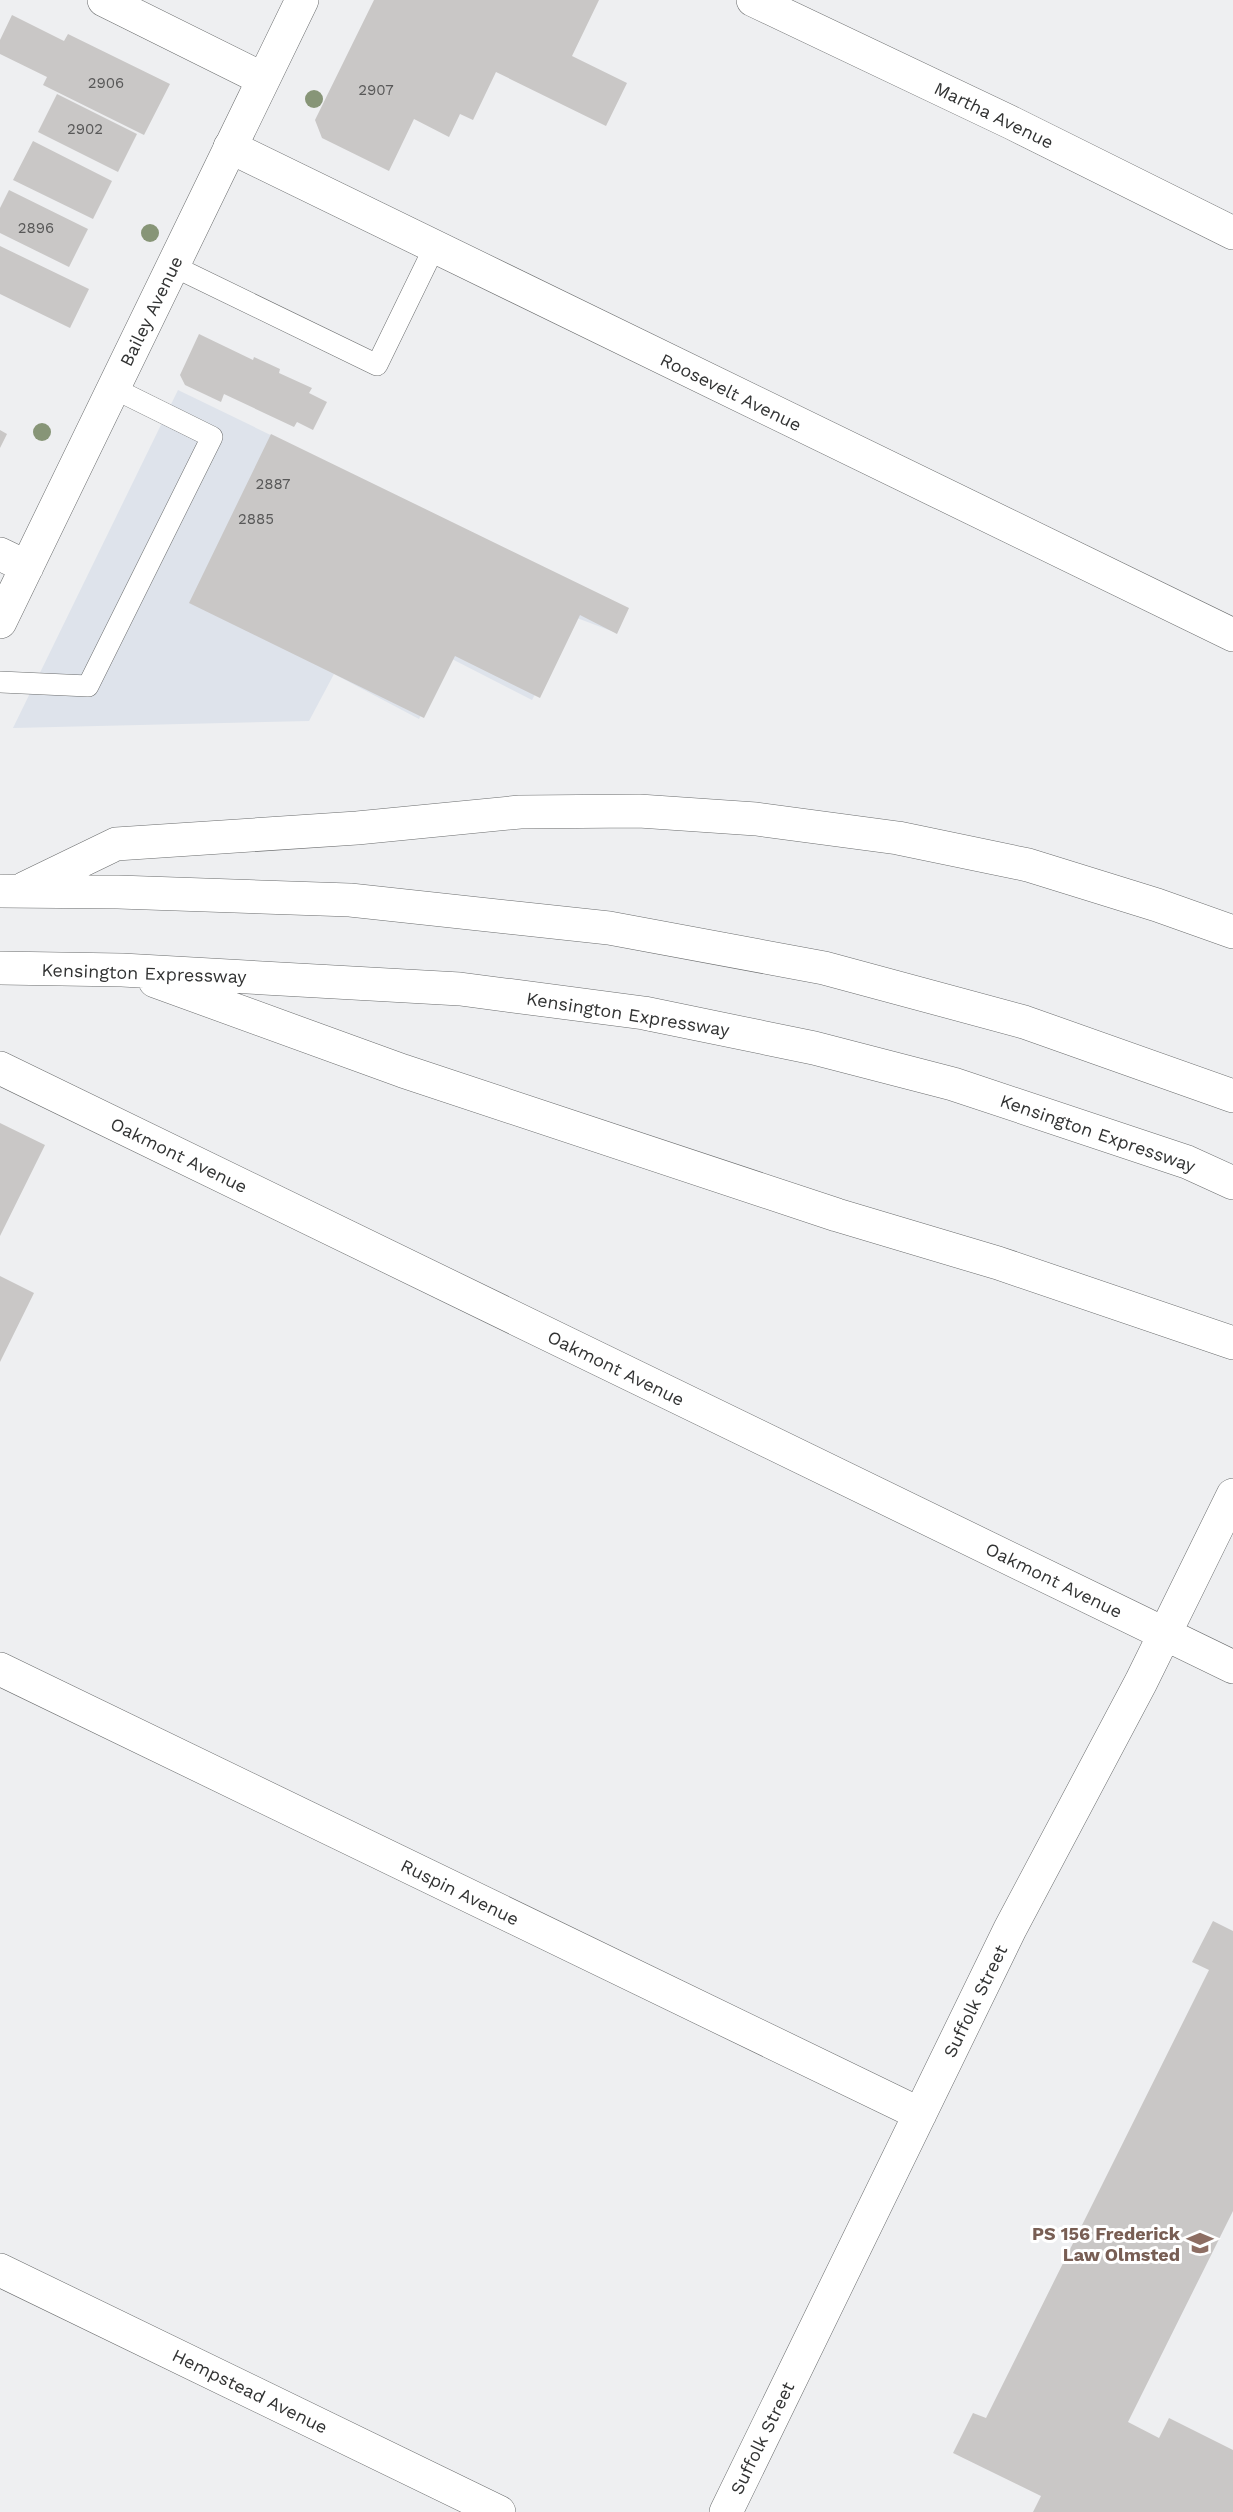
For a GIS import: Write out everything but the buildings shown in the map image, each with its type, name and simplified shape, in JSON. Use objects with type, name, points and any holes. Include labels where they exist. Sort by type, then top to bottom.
[{"type":"main road","points":[[104,0],[263,79]]},
{"type":"main road","name":"Bailey Avenue","points":[[0,622],[13,560],[113,388],[302,0]]},
{"type":"main road","name":"Martha Avenue","points":[[753,0],[1012,123],[1233,233]]},
{"type":"main road","name":"Roosevelt Avenue","points":[[230,147],[1233,635]]},
{"type":"main road","points":[[9,891],[116,844],[357,828],[520,812],[639,811],[756,819],[898,838],[1028,865],[1157,905],[1233,932]]},
{"type":"main road","points":[[9,891],[118,892],[350,900],[609,928],[824,968],[1024,1022],[1228,1094]]},
{"type":"main road","name":"Kensington Expressway","points":[[0,968],[122,970],[460,989],[644,1013],[814,1048],[953,1084],[1187,1162],[1233,1183]]},
{"type":"main road","points":[[122,970],[403,1071],[826,1211],[998,1263],[1233,1343]]},
{"type":"main road","name":"Oakmont Avenue","points":[[0,1068],[1233,1667]]},
{"type":"main road","name":"Suffolk Street","points":[[726,2512],[1010,1929],[1166,1635],[1233,1495]]},
{"type":"main road","name":"Ruspin Avenue","points":[[0,1669],[920,2114]]},
{"type":"main road","name":"Hempstead Avenue","points":[[0,2270],[499,2512]]},
{"type":"lane","points":[[173,267],[377,365],[434,248]]},
{"type":"lane","points":[[0,682],[88,686],[212,437],[113,388]]},
{"type":"shaded area","points":[[178,390],[625,607],[614,632],[577,618],[532,700],[450,658],[419,719],[334,674],[309,721],[13,728]]},
{"type":"place","name":"PS 156 Frederick Law Olmsted","points":[[1200,2243]]}]
